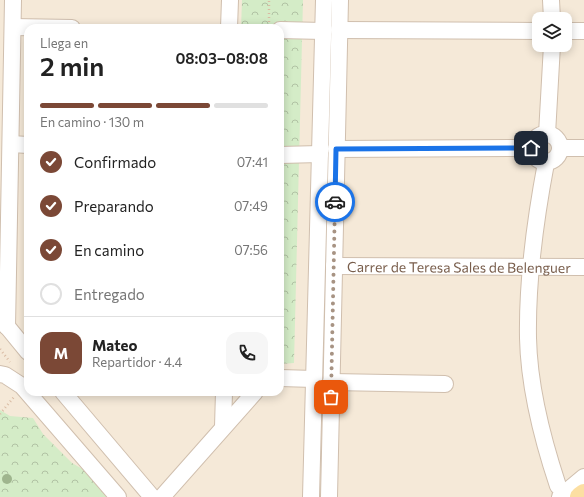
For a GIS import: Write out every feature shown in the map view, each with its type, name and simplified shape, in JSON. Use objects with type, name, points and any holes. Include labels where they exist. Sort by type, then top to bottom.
[{"type":"main road","points":[[580,497],[584,494]]},
{"type":"street","points":[[13,0],[11,144],[4,323],[24,347]]},
{"type":"street","points":[[229,24],[230,0]]},
{"type":"street","points":[[311,497],[324,0]]},
{"type":"street","points":[[328,497],[340,0]]},
{"type":"street","points":[[551,0],[552,12]]},
{"type":"street","points":[[12,27],[24,27]]},
{"type":"street","points":[[284,30],[323,31]]},
{"type":"street","points":[[339,30],[532,31]]},
{"type":"street","points":[[572,31],[584,31]]},
{"type":"street","points":[[547,134],[552,52]]},
{"type":"street","points":[[547,134],[556,138],[560,148],[555,160],[546,163],[536,159],[531,148],[536,137],[547,134]]},
{"type":"street","points":[[11,144],[24,145]]},
{"type":"street","points":[[336,149],[531,148]]},
{"type":"street","points":[[560,148],[584,148]]},
{"type":"street","points":[[284,155],[320,154]]},
{"type":"street","points":[[546,163],[536,216],[531,267],[528,339],[535,401],[547,453],[559,492],[584,477]]},
{"type":"street","name":"Carrer de Teresa Sales de Belenguer","points":[[334,266],[584,267]]},
{"type":"street","points":[[0,374],[5,374],[24,388]]},
{"type":"street","points":[[284,378],[314,379]]},
{"type":"street","points":[[331,382],[445,384]]},
{"type":"street","points":[[31,396],[118,497]]},
{"type":"street","points":[[65,396],[152,497]]},
{"type":"street","points":[[223,427],[224,396]]},
{"type":"street","points":[[170,494],[223,427],[250,396]]},
{"type":"path","points":[[269,0],[269,24]]},
{"type":"path","points":[[0,414],[22,386]]},
{"type":"shaded area","points":[[0,0],[584,0],[584,497],[0,497]]},
{"type":"green space","points":[[242,0],[303,0],[294,363],[284,364],[284,24],[241,24]]},
{"type":"green space","points":[[0,410],[10,416],[33,418],[43,434],[72,463],[86,471],[109,497],[0,497]]},
{"type":"way so far","points":[[331,397],[335,202]]},
{"type":"route","points":[[335,202],[336,149],[531,148]]}]
